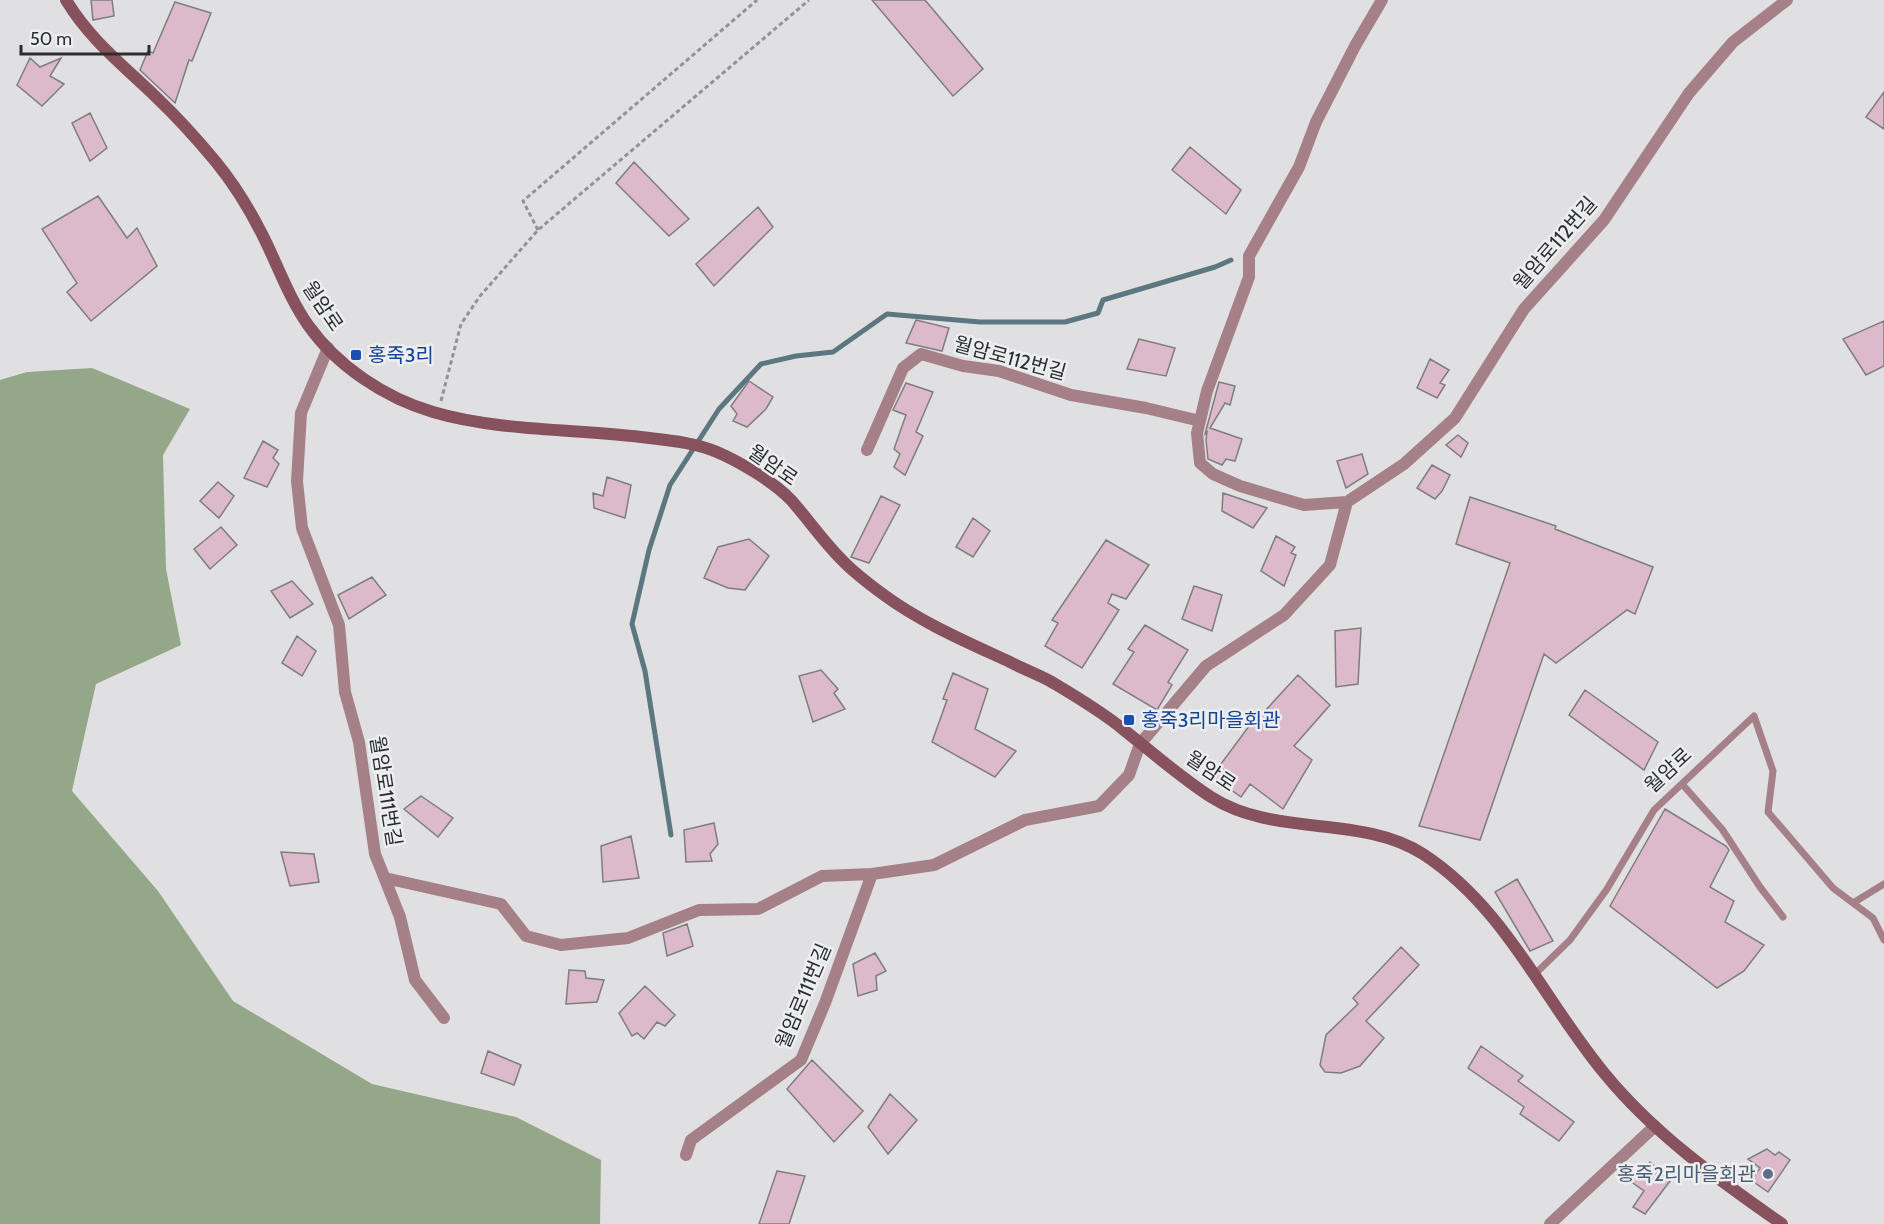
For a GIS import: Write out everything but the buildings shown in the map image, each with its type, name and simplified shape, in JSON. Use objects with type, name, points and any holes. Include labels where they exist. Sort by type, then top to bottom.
[{"type":"street","name":"월암로","points":[[66,0],[93,39],[157,98],[219,165],[244,201],[283,280],[308,324],[346,366],[381,389],[413,406],[438,414],[477,422],[597,431],[687,443],[715,451],[761,477],[787,496],[842,560],[890,599],[938,628],[1043,677],[1094,708],[1210,797],[1230,808],[1262,818],[1353,831],[1385,838],[1415,849],[1460,882],[1483,904],[1589,1055],[1636,1110],[1712,1174],[1782,1224]]},
{"type":"street","name":"월암로112번길","points":[[1382,0],[1355,46],[1321,113],[1299,167],[1250,256],[1249,277],[1207,390],[1197,433],[1200,463],[1213,474],[1240,486],[1304,505],[1347,502],[1404,464],[1455,418],[1524,309],[1604,220],[1689,93],[1733,42],[1786,0]]},
{"type":"street","name":"월암로111번길","points":[[328,348],[301,413],[297,481],[302,528],[339,625],[345,692],[359,742],[375,854],[400,916],[415,980],[444,1018]]},
{"type":"street","name":"월암로112번길","points":[[867,450],[903,368],[921,354],[963,366],[999,371],[1071,395],[1146,408],[1200,421]]},
{"type":"street","points":[[385,878],[501,904],[526,936],[561,945],[628,938],[699,909],[758,909],[822,876],[872,874],[934,865],[1025,820],[1099,806],[1129,775],[1140,744],[1206,666],[1284,615],[1330,565],[1347,502]]},
{"type":"street","name":"월암로111번길","points":[[686,1155],[691,1140],[801,1060],[825,1003],[872,874]]},
{"type":"street","points":[[1550,1224],[1655,1126]]},
{"type":"lane","name":"월암로","points":[[1534,975],[1570,940],[1607,889],[1654,810],[1754,716],[1773,771],[1768,812],[1833,888],[1853,903]]},
{"type":"lane","points":[[1682,784],[1722,829],[1760,887],[1783,916]]},
{"type":"lane","points":[[1884,884],[1853,903],[1874,918],[1884,940]]},
{"type":"path","points":[[538,230],[522,201],[757,0]]},
{"type":"path","points":[[438,414],[461,324],[480,296],[538,230],[809,0]]},
{"type":"green space","points":[[92,368],[190,409],[163,455],[166,569],[181,645],[96,684],[72,791],[158,891],[233,1001],[372,1084],[516,1117],[601,1160],[600,1224],[0,1224],[0,380],[27,372]]},
{"type":"waterway","points":[[671,835],[645,671],[632,624],[649,550],[670,485],[719,409],[761,364],[796,356],[833,352],[887,314],[980,322],[1065,322],[1098,313],[1103,300],[1215,267],[1231,260]]},
{"type":"place","name":"홍죽3리","points":[[356,355]]},
{"type":"place","name":"홍죽3리마을회관","points":[[1129,720]]},
{"type":"place","name":"홍죽2리마을회관","points":[[1768,1174]]}]
